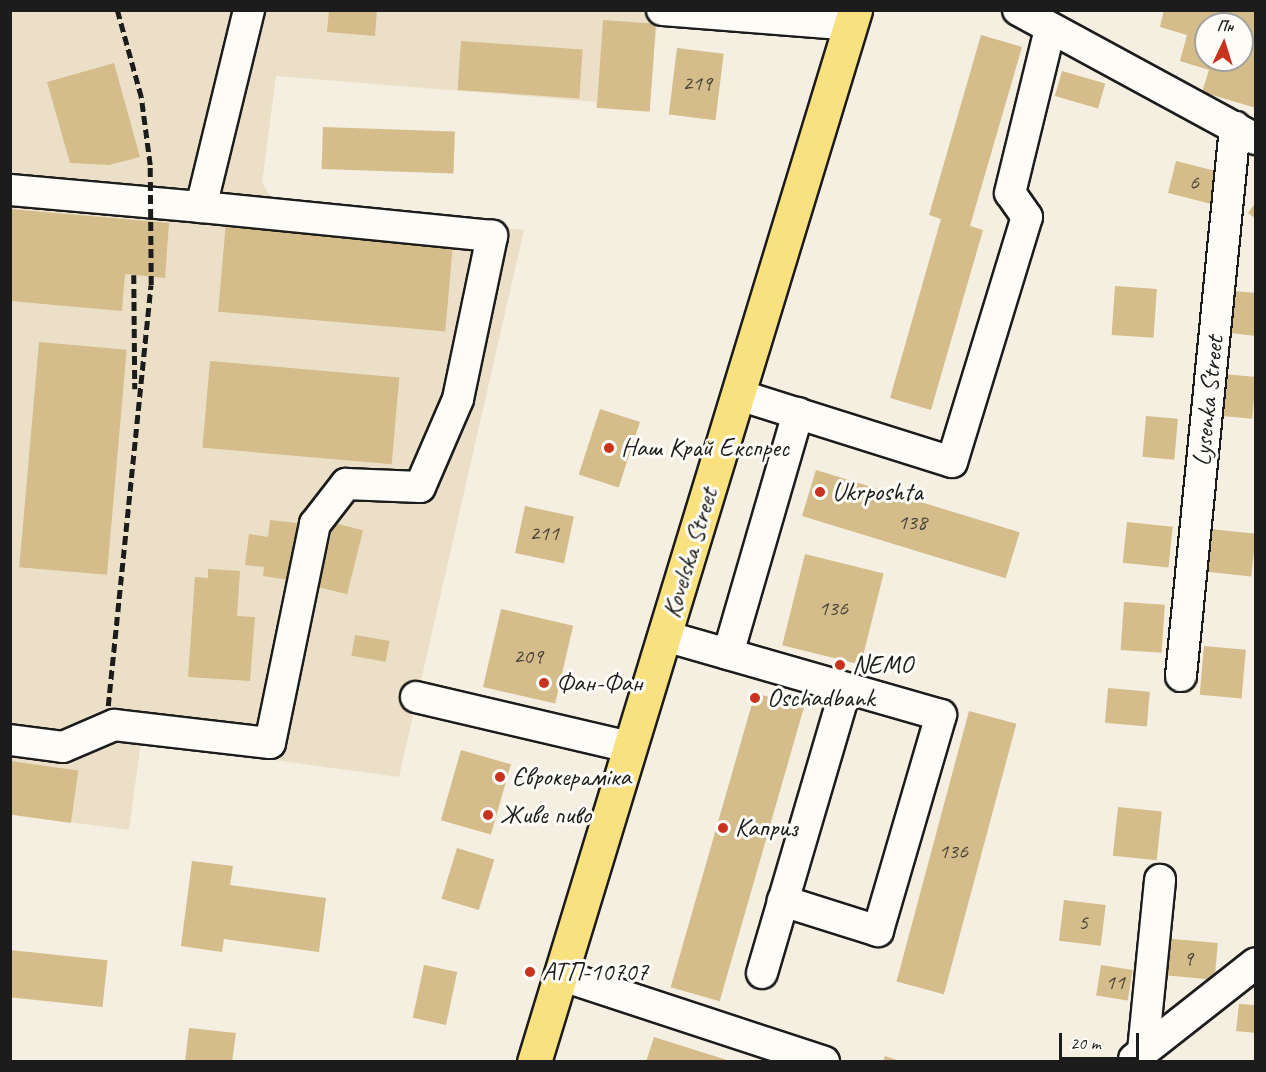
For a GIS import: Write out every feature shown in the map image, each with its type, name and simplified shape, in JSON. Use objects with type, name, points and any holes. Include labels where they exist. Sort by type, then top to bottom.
[{"type":"main road","name":"Kovelska Street","points":[[534,1062],[853,18]]},
{"type":"street","points":[[201,207],[249,10]]},
{"type":"street","points":[[662,10],[853,18]]},
{"type":"street","points":[[1018,10],[1245,133]]},
{"type":"street","points":[[739,395],[952,462],[1028,218],[1010,193],[1050,29]]},
{"type":"street","name":"Lysenka Street","points":[[1180,676],[1245,133]]},
{"type":"street","points":[[10,190],[492,236],[458,399],[420,486],[346,484],[315,524],[270,743],[114,725],[63,747],[10,740]]},
{"type":"street","points":[[728,654],[798,413]]},
{"type":"street","points":[[665,636],[940,716],[878,932],[783,901]]},
{"type":"street","points":[[762,973],[846,688]]},
{"type":"street","points":[[416,697],[630,747]]},
{"type":"street","points":[[1138,1056],[1160,880]]},
{"type":"street","points":[[1138,1056],[1256,963]]},
{"type":"street","points":[[560,975],[824,1062]]},
{"type":"shaded area","points":[[11,11],[658,11],[649,112],[596,108],[596,102],[276,76],[262,183],[276,205],[524,230],[399,777],[141,742],[129,830],[11,814]]},
{"type":"building","points":[[329,10],[377,10],[375,36],[327,32]]},
{"type":"building","points":[[1164,10],[1256,10],[1256,108],[1202,92],[1208,72],[1254,72],[1254,12],[1194,12],[1194,65],[1180,61],[1187,35],[1160,27]]},
{"type":"building","points":[[603,20],[656,24],[650,111],[597,108]]},
{"type":"building","points":[[981,35],[1022,47],[970,226],[983,230],[931,410],[890,398],[941,219],[929,215]]},
{"type":"building","points":[[461,41],[583,50],[579,98],[458,90]]},
{"type":"building","points":[[677,48],[724,54],[715,120],[669,115]]},
{"type":"building","points":[[114,63],[140,157],[109,165],[70,163],[47,82]]},
{"type":"building","points":[[1062,71],[1105,83],[1098,108],[1055,96]]},
{"type":"building","points":[[323,127],[455,132],[453,174],[322,169]]},
{"type":"building","points":[[1176,161],[1221,172],[1213,204],[1168,193]]},
{"type":"building","points":[[1256,202],[1256,219],[1248,213]]},
{"type":"building","points":[[10,209],[169,223],[165,278],[125,274],[122,311],[10,301]]},
{"type":"building","points":[[226,222],[453,242],[445,332],[218,312]]},
{"type":"building","points":[[1115,286],[1157,289],[1153,338],[1112,335]]},
{"type":"building","points":[[1234,291],[1256,293],[1256,336],[1230,333]]},
{"type":"building","points":[[39,342],[127,350],[107,575],[19,567]]},
{"type":"building","points":[[210,361],[399,378],[392,464],[202,448]]},
{"type":"building","points":[[1223,374],[1256,377],[1252,419],[1219,416]]},
{"type":"building","name":"Наш Край Експрес","points":[[600,409],[640,422],[619,488],[579,475]]},
{"type":"building","points":[[1146,416],[1178,419],[1174,460],[1142,457]]},
{"type":"building","points":[[816,470],[1020,532],[1006,578],[802,516]]},
{"type":"building","points":[[525,506],[574,516],[564,563],[515,553]]},
{"type":"building","points":[[270,520],[297,523],[290,580],[263,576],[264,567],[245,565],[249,534],[268,537]]},
{"type":"building","points":[[1127,522],[1173,527],[1168,568],[1123,563]]},
{"type":"building","points":[[334,523],[363,530],[347,594],[318,587]]},
{"type":"building","points":[[1211,529],[1256,534],[1251,576],[1207,572]]},
{"type":"building","points":[[805,554],[884,574],[861,665],[782,645]]},
{"type":"building","points":[[208,569],[240,571],[237,616],[255,617],[250,681],[188,677],[195,577],[208,578]]},
{"type":"building","points":[[1124,602],[1165,605],[1162,653],[1121,650]]},
{"type":"building","points":[[501,609],[573,626],[555,704],[483,687]]},
{"type":"building","points":[[355,635],[389,641],[386,662],[351,656]]},
{"type":"building","points":[[1204,646],[1246,650],[1242,698],[1200,695]]},
{"type":"building","points":[[1108,688],[1150,692],[1147,727],[1105,723]]},
{"type":"building","points":[[755,693],[804,707],[720,1001],[671,987]]},
{"type":"building","points":[[969,711],[1016,724],[944,994],[897,981]]},
{"type":"building","points":[[461,750],[511,764],[491,835],[441,820]]},
{"type":"building","points":[[10,761],[78,771],[71,823],[10,815]]},
{"type":"building","points":[[1118,807],[1162,812],[1157,860],[1113,856]]},
{"type":"building","points":[[457,848],[494,859],[479,910],[442,899]]},
{"type":"building","points":[[192,861],[233,866],[230,885],[326,898],[319,952],[224,939],[222,952],[181,946]]},
{"type":"building","points":[[1064,900],[1106,905],[1101,946],[1059,941]]},
{"type":"building","points":[[1162,938],[1218,943],[1215,980],[1159,975]]},
{"type":"building","points":[[10,950],[107,960],[103,1007],[10,997]]},
{"type":"building","points":[[424,965],[457,972],[446,1025],[413,1018]]},
{"type":"building","points":[[1101,965],[1133,970],[1128,1001],[1096,996]]},
{"type":"building","points":[[1239,1004],[1256,1005],[1256,1033],[1236,1031]]},
{"type":"building","points":[[189,1028],[236,1033],[232,1062],[185,1062]]},
{"type":"building","points":[[654,1037],[730,1061],[730,1062],[646,1062]]},
{"type":"building","points":[[885,1056],[900,1061],[900,1062],[883,1062]]},
{"type":"railway","points":[[108,706],[151,285],[150,165],[141,97],[117,10]]},
{"type":"railway","points":[[134,275],[135,389]]},
{"type":"place","name":"Наш Край Експрес","points":[[609,448]]},
{"type":"place","name":"Ukrposhta","points":[[820,492]]},
{"type":"place","name":"NEMO","points":[[840,665]]},
{"type":"place","name":"Фан-Фан","points":[[544,683]]},
{"type":"place","name":"Oschadbank","points":[[755,698]]},
{"type":"place","name":"Єврокераміка","points":[[500,777]]},
{"type":"place","name":"Живе пиво","points":[[488,815]]},
{"type":"place","name":"Каприз","points":[[723,828]]},
{"type":"place","name":"АТП-10707","points":[[530,972]]}]
